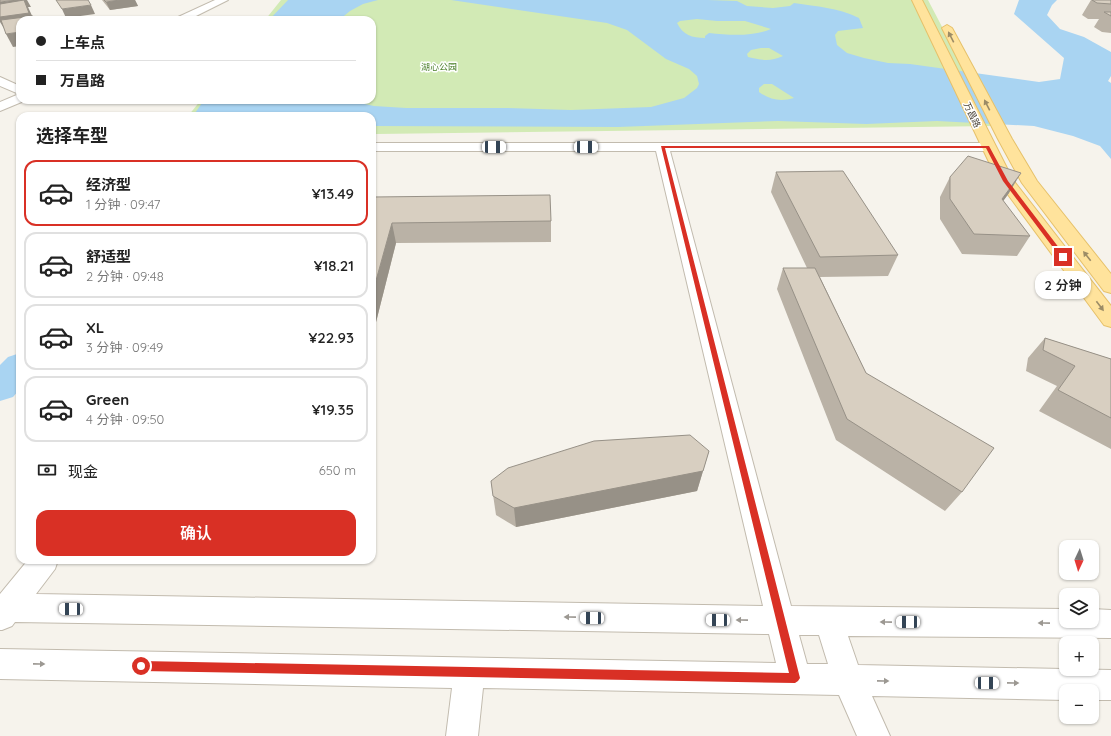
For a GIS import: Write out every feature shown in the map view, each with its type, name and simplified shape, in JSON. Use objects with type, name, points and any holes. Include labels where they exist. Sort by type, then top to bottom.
[{"type":"main road","name":"万昌路","points":[[917,0],[985,142],[1006,181],[1111,320]]},
{"type":"main road","name":"万昌路","points":[[944,21],[1005,139],[1030,183],[1111,287]]},
{"type":"street","points":[[179,16],[213,0]]},
{"type":"street","points":[[189,16],[223,0]]},
{"type":"street","points":[[0,81],[16,89]]},
{"type":"street","points":[[0,101],[16,93]]},
{"type":"street","points":[[0,107],[16,100]]},
{"type":"street","points":[[376,147],[662,147],[985,142]]},
{"type":"street","points":[[662,147],[795,678]]},
{"type":"street","points":[[3,611],[42,564]]},
{"type":"street","points":[[3,611],[1111,624]]},
{"type":"street","points":[[829,621],[848,680],[874,736]]},
{"type":"street","points":[[0,664],[1111,685]]},
{"type":"street","points":[[462,736],[469,672]]},
{"type":"green space","name":"湖心公园","points":[[281,0],[928,0],[994,126],[376,134],[376,112],[191,112],[198,104],[376,104],[376,16],[268,16]]},
{"type":"water","points":[[288,0],[378,0],[363,4],[344,16],[273,16]]},
{"type":"water","points":[[451,0],[708,0],[737,1],[747,6],[773,8],[790,6],[794,3],[835,9],[859,18],[863,28],[838,31],[835,35],[837,45],[847,53],[888,63],[910,64],[1039,82],[1060,79],[1064,58],[1014,14],[1019,0],[1057,0],[1052,5],[1047,15],[1060,29],[1084,37],[1111,52],[1111,76],[1108,81],[1111,83],[1111,159],[1100,146],[1073,136],[1034,126],[937,121],[866,124],[778,121],[618,127],[376,126],[376,112],[196,112],[201,104],[365,104],[406,108],[506,108],[571,110],[651,107],[684,98],[697,88],[699,84],[697,76],[689,69],[666,59],[627,30],[607,23]],"holes":[[[697,19],[745,21],[771,29],[764,32],[748,34],[732,35],[709,33],[705,36],[705,38],[700,38],[688,35],[679,27],[677,23],[680,21]],[[769,48],[783,56],[770,60],[748,57],[747,54],[751,50]],[[764,84],[772,84],[794,98],[780,100],[767,97],[759,92],[759,88]]]},
{"type":"building","points":[[0,0],[18,0],[0,2]]},
{"type":"building","points":[[24,0],[29,13],[0,17],[0,4]]},
{"type":"building","points":[[56,0],[88,0],[91,5],[62,9]]},
{"type":"building","points":[[104,0],[120,0],[106,2]]},
{"type":"building","points":[[1092,0],[1111,0],[1111,4],[1097,3]]},
{"type":"building","points":[[1104,12],[1111,12],[1111,16]]},
{"type":"building","points":[[16,18],[16,33],[6,34],[1,20]]},
{"type":"building","points":[[968,156],[1021,173],[1002,199],[1030,236],[974,234],[950,199],[950,177]]},
{"type":"building","points":[[843,171],[898,255],[820,257],[776,172]]},
{"type":"building","points":[[550,195],[551,221],[392,223],[376,281],[376,197]]},
{"type":"building","points":[[783,268],[815,268],[866,373],[994,448],[962,492],[847,419]]},
{"type":"building","points":[[1045,338],[1111,359],[1111,418],[1058,390],[1075,366],[1043,350]]},
{"type":"building","points":[[690,435],[709,451],[703,471],[514,508],[493,496],[491,481],[508,468],[594,441]]},
{"type":"waterway","points":[[0,387],[16,370]]},
{"type":"route","points":[[141,666],[795,678],[662,147],[988,147],[1006,181],[1063,257]]}]
